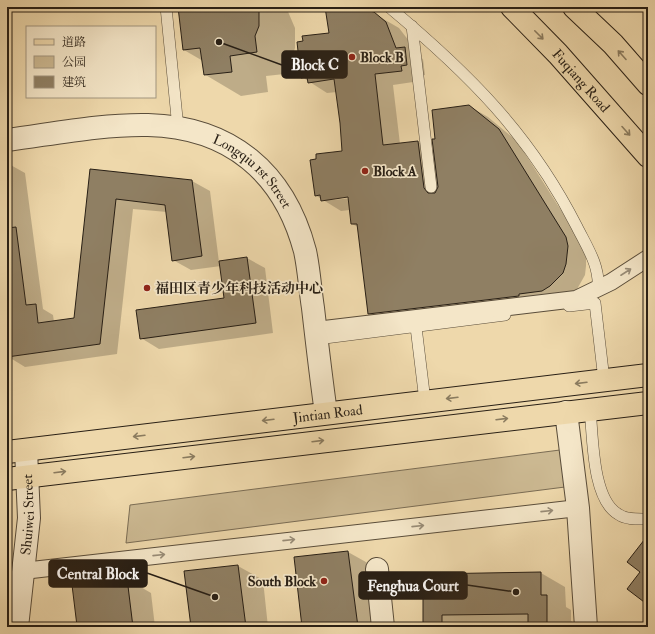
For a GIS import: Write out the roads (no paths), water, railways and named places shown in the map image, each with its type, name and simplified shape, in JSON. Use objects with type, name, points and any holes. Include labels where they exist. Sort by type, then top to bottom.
[{"type":"main road","name":"Fuqiang Road","points":[[512,7],[558,54],[648,156]]},
{"type":"main road","points":[[574,7],[613,44],[648,84]]},
{"type":"main road","name":"Jintian Road","points":[[16,451],[648,375]]},
{"type":"main road","name":"Jintian Road","points":[[7,479],[648,403]]},
{"type":"street","name":"Longqiu 1st Street","points":[[7,140],[130,126],[178,128],[212,137],[240,151],[253,162],[274,184],[294,218],[302,241],[309,275],[326,413]]},
{"type":"street","points":[[316,334],[576,299],[598,289],[648,258]]},
{"type":"street","points":[[566,412],[578,508],[586,627]]},
{"type":"street","name":"Shuiwei Street","points":[[16,451],[28,476],[30,512],[17,627]]},
{"type":"street","points":[[24,571],[578,508]]},
{"type":"street","points":[[377,569],[383,627]]},
{"type":"lane","points":[[166,7],[178,128]]},
{"type":"lane","points":[[389,7],[449,58],[483,92],[514,129],[543,168],[568,209],[590,252],[599,275],[598,289]]},
{"type":"lane","points":[[412,26],[431,187]]},
{"type":"lane","points":[[316,334],[416,328],[595,303],[604,380]]},
{"type":"lane","points":[[416,328],[425,402]]},
{"type":"lane","points":[[590,409],[598,476],[602,496],[607,505],[619,515],[627,518],[648,518]]},
{"type":"place","name":"Block C","points":[[219,42]]},
{"type":"place","name":"Block B","points":[[352,57]]},
{"type":"place","name":"Block A","points":[[365,171]]},
{"type":"place","name":"福田区青少年科技活动中心","points":[[147,288]]},
{"type":"place","name":"South Block","points":[[324,581]]},
{"type":"place","name":"Fenghua Court","points":[[516,592]]},
{"type":"place","name":"Central Block","points":[[215,597]]}]
